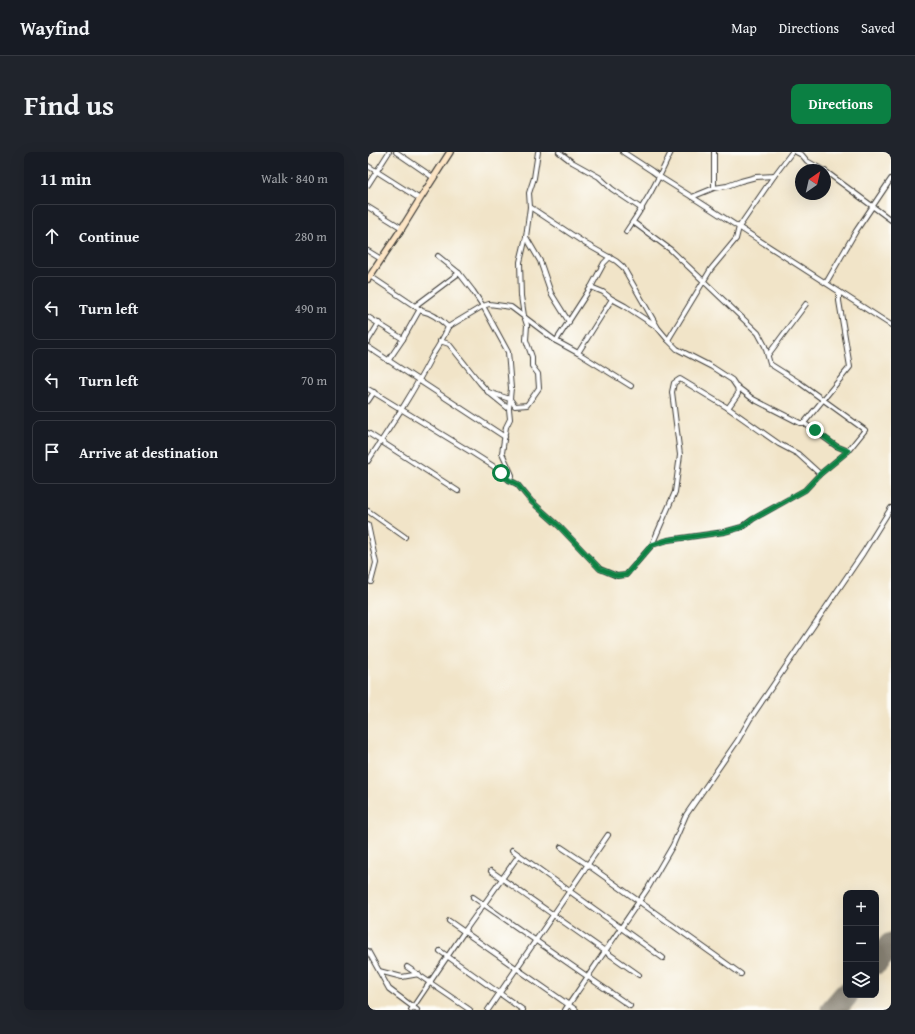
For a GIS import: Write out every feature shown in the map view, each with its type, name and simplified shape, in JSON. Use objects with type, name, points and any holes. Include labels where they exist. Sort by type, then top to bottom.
[{"type":"main road","points":[[369,278],[450,152]]},
{"type":"street","points":[[368,185],[389,152]]},
{"type":"street","points":[[396,152],[434,178]]},
{"type":"street","points":[[488,392],[510,399],[515,406],[527,405],[539,388],[538,374],[532,366],[532,357],[526,340],[527,325],[521,296],[520,262],[526,237],[530,207],[529,193],[534,178],[538,152]]},
{"type":"street","points":[[559,152],[572,162],[599,177],[612,189],[642,209]]},
{"type":"street","points":[[623,152],[891,325]]},
{"type":"street","points":[[626,232],[642,209],[660,177],[671,152]]},
{"type":"street","points":[[714,152],[714,188]]},
{"type":"street","points":[[668,340],[703,281],[736,239],[739,227],[792,152]]},
{"type":"street","points":[[796,152],[812,164]]},
{"type":"street","points":[[368,166],[420,199]]},
{"type":"street","points":[[692,197],[714,188],[727,186],[740,181],[756,177],[774,176]]},
{"type":"street","points":[[831,176],[891,220]]},
{"type":"street","points":[[826,283],[856,231],[891,179]]},
{"type":"street","points":[[530,207],[586,244],[610,257],[623,267],[658,328],[677,349],[712,367],[732,380],[736,386],[753,399],[800,423],[804,423],[836,446],[848,451]]},
{"type":"street","points":[[369,209],[402,228]]},
{"type":"street","points":[[633,222],[671,250],[758,332],[765,346],[770,364],[800,383],[865,430],[848,451],[820,474],[805,490],[753,519],[742,527],[724,532],[668,540],[652,545]]},
{"type":"street","points":[[526,237],[540,261],[551,293],[569,322]]},
{"type":"street","points":[[368,251],[381,259]]},
{"type":"street","points":[[438,256],[459,273],[483,306],[508,352],[511,388],[509,409],[510,419],[506,427],[502,453],[512,475],[509,480]]},
{"type":"street","points":[[556,341],[591,287],[604,263],[610,257]]},
{"type":"street","points":[[415,306],[459,273]]},
{"type":"street","points":[[369,278],[422,311],[429,312],[448,327]]},
{"type":"street","points":[[591,287],[603,292],[658,328]]},
{"type":"street","points":[[804,423],[850,367],[839,301],[839,292]]},
{"type":"street","points":[[578,353],[612,299]]},
{"type":"street","points":[[369,458],[419,381],[448,327],[489,304],[511,307],[556,341],[631,386]]},
{"type":"street","points":[[768,355],[806,304]]},
{"type":"street","points":[[388,361],[403,339],[420,309]]},
{"type":"street","points":[[368,317],[403,339]]},
{"type":"street","points":[[368,341],[379,323]]},
{"type":"street","points":[[440,341],[449,344],[488,392],[509,409]]},
{"type":"street","points":[[368,347],[505,437]]},
{"type":"street","points":[[368,389],[493,466],[509,480],[517,484],[531,501],[559,526],[600,569],[617,576],[626,575],[652,545],[675,492],[680,455],[672,392],[674,383],[680,379],[728,408],[779,444],[798,454],[820,474]]},
{"type":"street","points":[[728,408],[738,394],[736,386]]},
{"type":"street","points":[[368,401],[374,392]]},
{"type":"street","points":[[368,432],[458,491]]},
{"type":"street","points":[[565,1010],[648,888],[673,845],[686,815],[863,553],[891,508]]},
{"type":"street","points":[[368,511],[405,537]]},
{"type":"street","points":[[368,525],[376,563],[371,582]]},
{"type":"street","points":[[488,1010],[608,835]]},
{"type":"street","points":[[561,847],[741,974]]},
{"type":"street","points":[[512,850],[663,958]]},
{"type":"street","points":[[412,1008],[519,855]]},
{"type":"street","points":[[491,871],[639,975]]},
{"type":"street","points":[[473,897],[630,1006]]},
{"type":"street","points":[[449,921],[576,1010]]},
{"type":"street","points":[[440,950],[523,1010]]},
{"type":"street","points":[[368,951],[389,990],[412,1008],[417,1010]]},
{"type":"street","points":[[408,967],[470,1010]]},
{"type":"street","points":[[379,971],[402,977],[419,974]]},
{"type":"runway","points":[[879,959],[891,945]]},
{"type":"runway","points":[[833,1010],[843,998]]},
{"type":"route","points":[[501,473],[509,480],[517,484],[531,501],[559,526],[600,569],[617,576],[626,575],[652,545],[668,540],[724,532],[742,527],[753,519],[805,490],[820,474],[848,451],[836,446],[815,430]]}]
